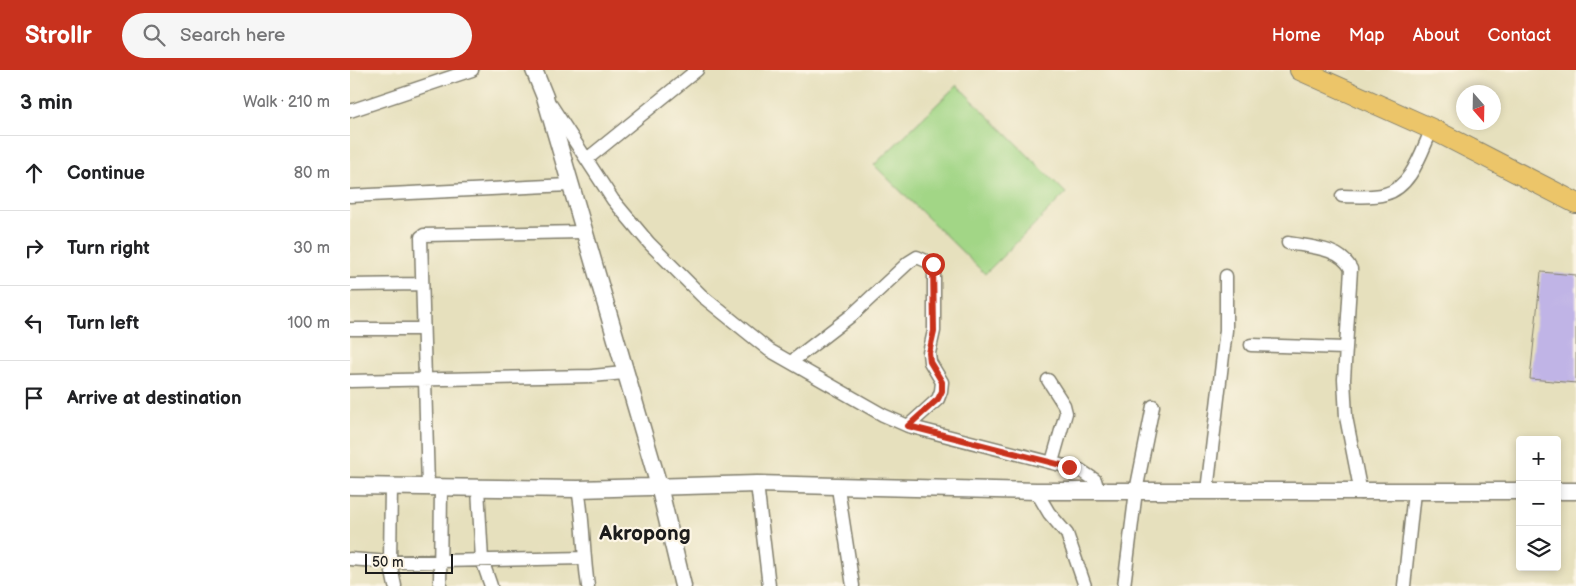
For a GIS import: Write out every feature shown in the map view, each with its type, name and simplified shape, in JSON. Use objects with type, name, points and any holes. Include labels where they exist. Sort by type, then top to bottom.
[{"type":"main road","points":[[1300,70],[1432,129],[1576,203]]},
{"type":"street","points":[[350,111],[472,70]]},
{"type":"street","points":[[534,70],[545,97],[624,373],[659,486],[683,586]]},
{"type":"street","points":[[587,159],[697,70]]},
{"type":"street","points":[[545,97],[614,200],[649,243],[735,324],[769,350],[884,415],[908,426],[1052,462],[1091,475],[1095,480],[1098,490]]},
{"type":"street","points":[[1342,196],[1385,195],[1401,188],[1409,178],[1432,129]]},
{"type":"street","points":[[350,196],[569,185]]},
{"type":"street","points":[[440,586],[435,487],[425,380],[420,241],[424,235],[583,232]]},
{"type":"street","points":[[1288,243],[1332,252],[1341,256],[1349,265],[1351,277],[1346,312],[1344,379],[1346,417],[1361,493]]},
{"type":"street","points":[[791,362],[852,315],[909,262],[917,257],[926,260],[933,264],[934,270],[934,331],[929,353],[930,362],[942,382],[942,391],[938,399],[908,426]]},
{"type":"street","points":[[1207,491],[1226,330],[1226,276]]},
{"type":"street","points":[[350,285],[421,284]]},
{"type":"street","points":[[350,329],[423,329]]},
{"type":"street","points":[[1251,345],[1345,348]]},
{"type":"street","points":[[350,381],[592,376],[624,373]]},
{"type":"street","points":[[1048,380],[1064,405],[1066,414],[1052,462]]},
{"type":"street","points":[[1124,586],[1136,491],[1153,406]]},
{"type":"street","points":[[757,484],[770,586]]},
{"type":"street","points":[[350,486],[578,489],[757,484],[838,488],[1036,491],[1361,493],[1516,491]]},
{"type":"street","points":[[391,486],[390,562],[395,586]]},
{"type":"street","points":[[478,488],[482,560],[490,586]]},
{"type":"street","points":[[838,488],[853,586]]},
{"type":"street","points":[[578,489],[584,523],[584,558],[588,586]]},
{"type":"street","points":[[1036,491],[1049,513],[1068,534],[1085,586]]},
{"type":"street","points":[[1561,491],[1576,491]]},
{"type":"street","points":[[1404,586],[1414,492]]},
{"type":"street","points":[[350,559],[390,562],[584,558]]},
{"type":"green space","points":[[957,85],[1066,193],[985,274],[874,165]]},
{"type":"building","points":[[1541,272],[1576,275],[1576,383],[1530,379]]},
{"type":"district","name":"Akropong","points":[[645,533]]},
{"type":"route","points":[[933,264],[934,331],[929,353],[930,362],[942,382],[942,391],[938,399],[908,426],[1069,467]]}]
